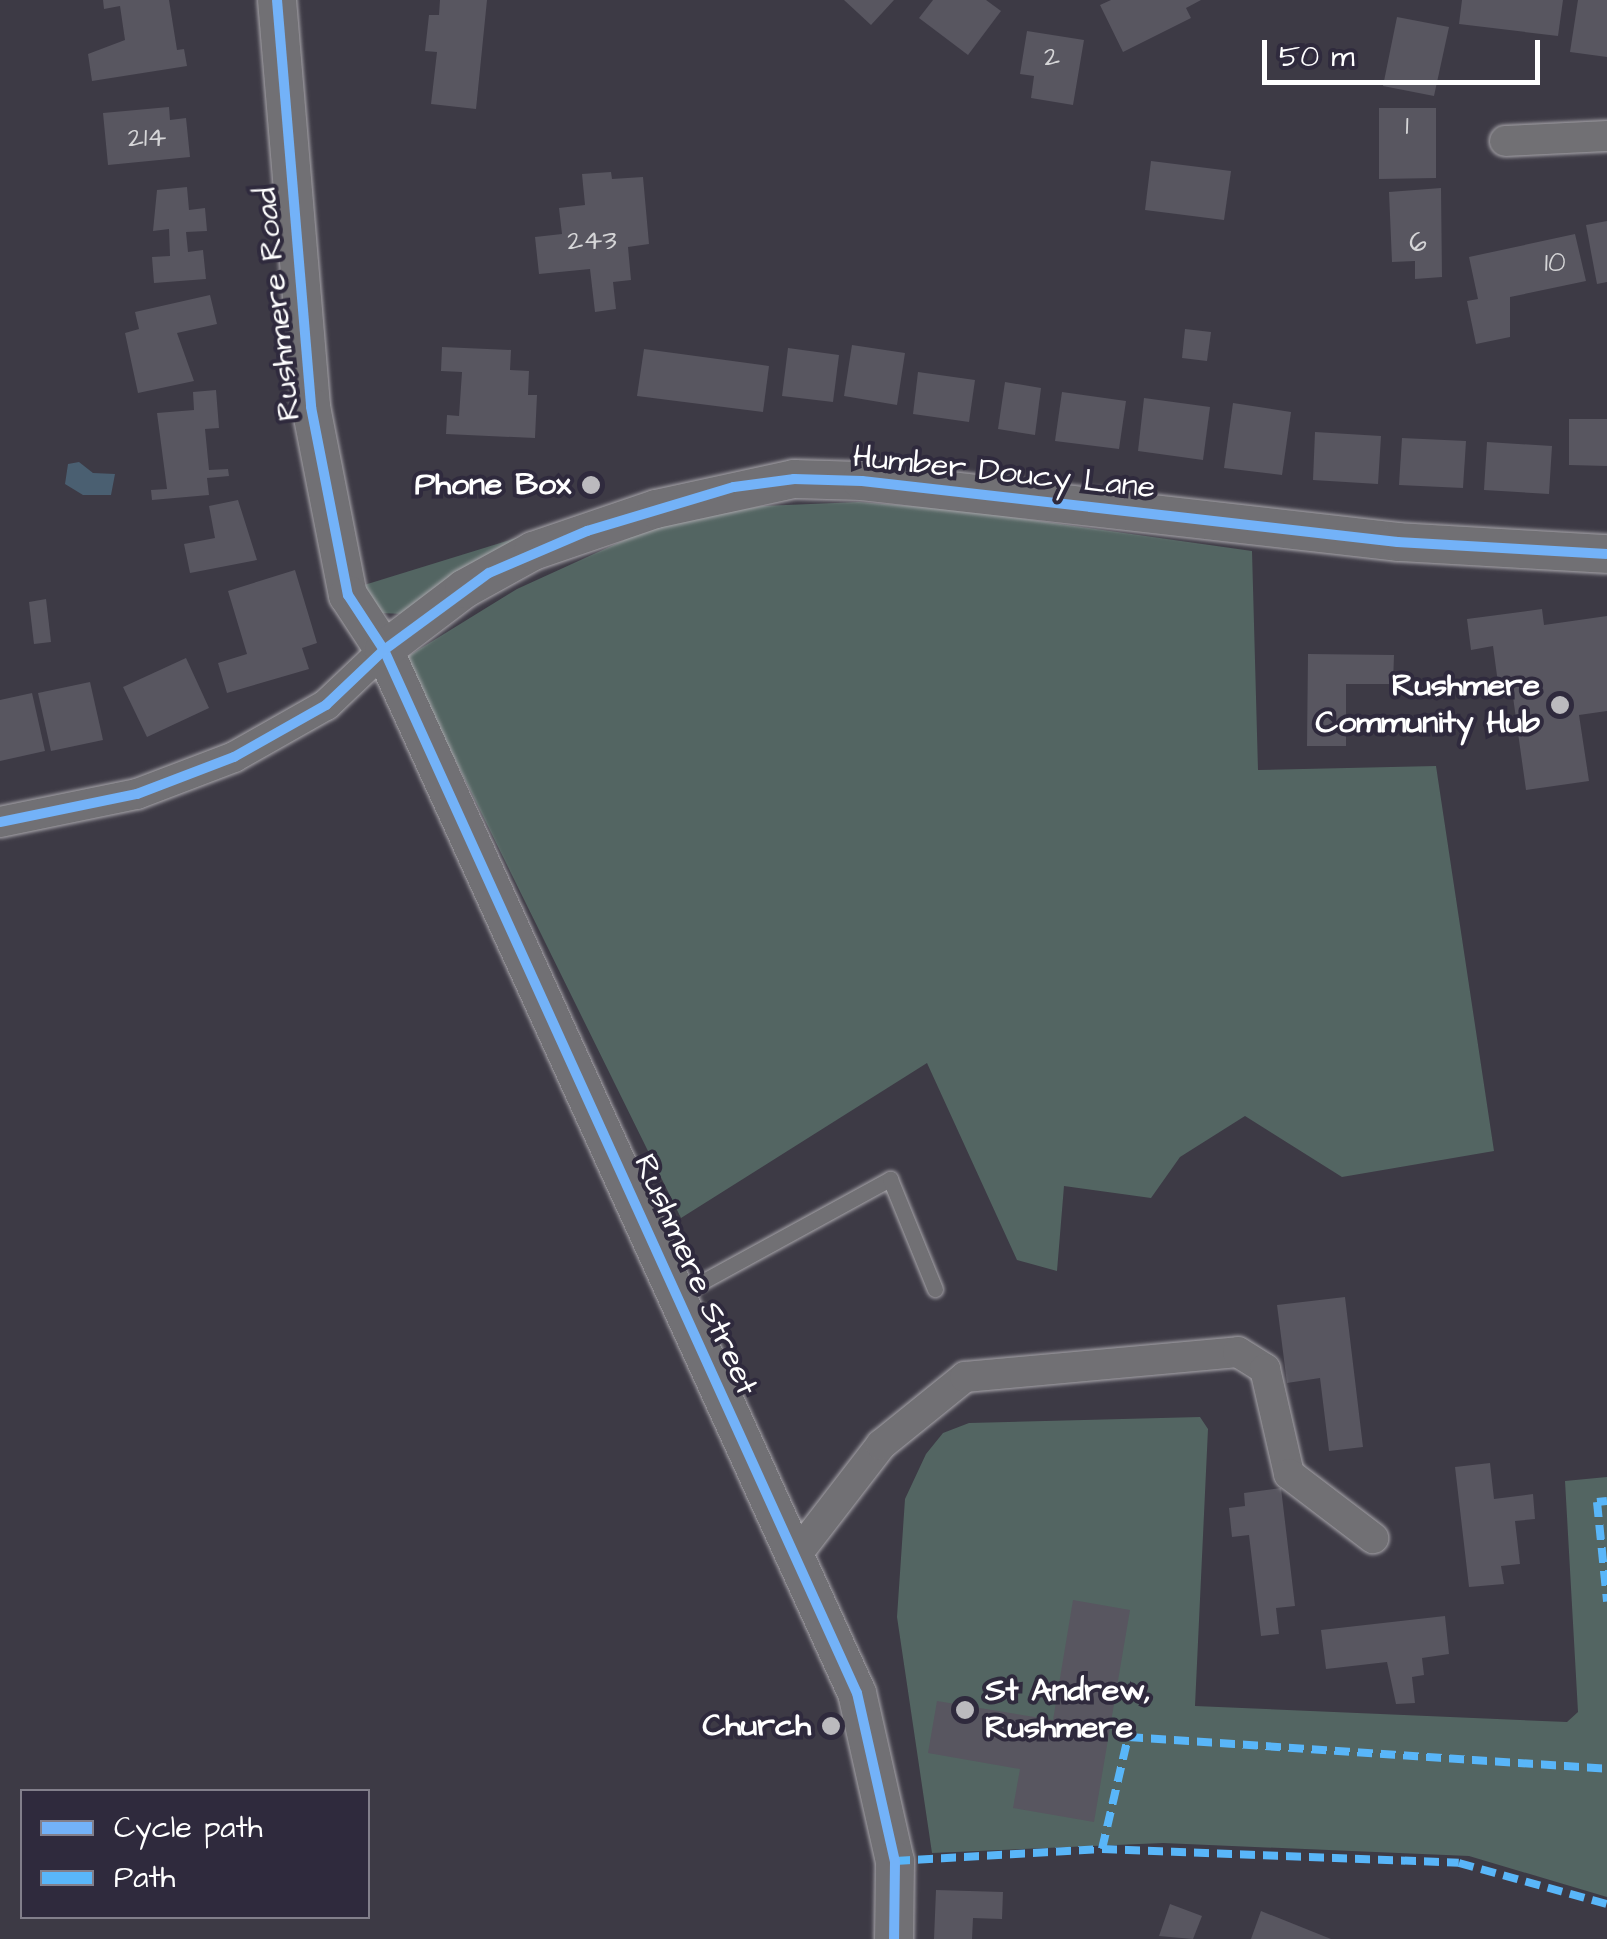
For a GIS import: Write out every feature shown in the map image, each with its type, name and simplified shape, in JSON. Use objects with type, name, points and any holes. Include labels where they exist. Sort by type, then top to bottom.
[{"type":"street","name":"Rushmere Road","points":[[276,0],[311,407],[348,594],[384,650]]},
{"type":"street","points":[[1505,141],[1607,136]]},
{"type":"street","name":"Humber Doucy Lane","points":[[0,822],[136,794],[234,756],[326,705],[384,650],[464,588],[533,551],[687,500],[794,479],[862,480],[1398,542],[1607,554]]},
{"type":"street","name":"Rushmere Street","points":[[384,650],[857,1693],[895,1862],[894,1939]]},
{"type":"street","points":[[794,1558],[882,1445],[964,1377],[1238,1352],[1265,1369],[1289,1474],[1372,1538]]},
{"type":"lane","points":[[678,1295],[890,1179],[936,1289]]},
{"type":"shaded area","points":[[859,502],[961,510],[1252,551],[1258,770],[1436,766],[1494,1151],[1342,1177],[1245,1116],[1180,1157],[1151,1198],[1064,1186],[1057,1271],[1017,1260],[927,1063],[681,1218],[405,658],[517,589],[655,526],[762,506]]},
{"type":"shaded area","points":[[539,531],[404,614],[379,613],[361,586]]},
{"type":"shaded area","points":[[1200,1417],[1208,1429],[1195,1706],[1567,1722],[1578,1712],[1565,1481],[1607,1477],[1607,1897],[1469,1856],[1163,1843],[932,1853],[897,1617],[905,1499],[926,1454],[943,1433],[969,1423]]},
{"type":"water","points":[[79,462],[93,473],[115,474],[111,495],[83,495],[65,484],[68,464]]},
{"type":"building","points":[[103,0],[169,0],[177,50],[184,49],[187,66],[92,81],[88,54],[125,40],[120,6],[104,9]]},
{"type":"building","points":[[440,0],[487,0],[476,109],[431,104],[437,52],[425,51],[429,15],[439,15]]},
{"type":"building","points":[[844,0],[894,0],[871,25]]},
{"type":"building","points":[[933,0],[986,0],[1001,11],[968,55],[919,18]]},
{"type":"building","points":[[1111,0],[1201,0],[1186,8],[1191,18],[1123,52],[1100,5]]},
{"type":"building","points":[[1462,0],[1563,0],[1558,36],[1459,24]]},
{"type":"building","points":[[1578,0],[1607,0],[1607,57],[1570,52]]},
{"type":"building","points":[[1397,17],[1449,27],[1434,96],[1383,86]]},
{"type":"building","points":[[1027,31],[1084,40],[1073,105],[1031,98],[1034,76],[1020,74]]},
{"type":"building","points":[[169,107],[170,120],[186,118],[190,157],[108,165],[103,113]]},
{"type":"building","points":[[1379,108],[1436,108],[1436,178],[1379,179]]},
{"type":"building","points":[[1151,161],[1231,171],[1224,220],[1145,210]]},
{"type":"building","points":[[611,172],[612,179],[643,177],[649,244],[628,247],[631,280],[613,282],[616,309],[595,312],[590,269],[539,274],[535,237],[562,234],[559,208],[585,205],[582,174]]},
{"type":"building","points":[[187,187],[189,210],[205,208],[207,231],[186,232],[188,252],[203,250],[206,279],[154,283],[152,257],[170,256],[169,229],[153,231],[157,190]]},
{"type":"building","points":[[1441,188],[1442,277],[1415,279],[1415,261],[1392,262],[1389,192]]},
{"type":"building","points":[[1607,221],[1607,282],[1597,284],[1586,225]]},
{"type":"building","points":[[1575,234],[1586,281],[1510,297],[1510,337],[1476,344],[1467,301],[1478,299],[1469,257]]},
{"type":"building","points":[[210,295],[217,324],[177,333],[194,381],[138,393],[125,333],[139,329],[135,312]]},
{"type":"building","points":[[1185,329],[1211,332],[1207,361],[1182,358]]},
{"type":"building","points":[[852,345],[905,353],[897,405],[844,396]]},
{"type":"building","points":[[442,347],[511,350],[510,370],[529,371],[528,395],[537,395],[535,438],[446,434],[447,415],[459,416],[462,372],[441,371]]},
{"type":"building","points":[[788,348],[839,355],[833,402],[782,396]]},
{"type":"building","points":[[644,349],[769,366],[763,412],[637,396]]},
{"type":"building","points":[[918,372],[975,380],[969,422],[913,414]]},
{"type":"building","points":[[1005,382],[1041,388],[1035,435],[998,429]]},
{"type":"building","points":[[216,390],[219,428],[205,429],[209,470],[228,469],[229,476],[207,478],[209,495],[152,500],[151,490],[167,489],[157,413],[194,410],[193,392]]},
{"type":"building","points":[[1062,392],[1126,401],[1119,449],[1055,441]]},
{"type":"building","points":[[1144,398],[1210,407],[1203,460],[1138,451]]},
{"type":"building","points":[[1233,403],[1291,412],[1282,475],[1224,468]]},
{"type":"building","points":[[1569,419],[1607,419],[1607,466],[1569,465]]},
{"type":"building","points":[[1315,432],[1381,436],[1378,484],[1313,480]]},
{"type":"building","points":[[1402,438],[1466,441],[1463,488],[1399,485]]},
{"type":"building","points":[[1487,442],[1552,446],[1549,494],[1484,490]]},
{"type":"building","points":[[238,500],[257,560],[190,573],[184,544],[215,538],[209,506]]},
{"type":"building","points":[[295,570],[317,643],[302,648],[309,669],[227,693],[218,663],[247,654],[228,591]]},
{"type":"building","points":[[46,599],[51,642],[34,644],[29,602]]},
{"type":"building","name":"Rushmere Community Hub","points":[[1542,609],[1544,625],[1607,616],[1607,711],[1579,715],[1589,781],[1526,790],[1513,697],[1500,698],[1493,646],[1471,650],[1467,619]]},
{"type":"building","points":[[1308,654],[1394,655],[1393,684],[1346,684],[1346,746],[1307,746]]},
{"type":"building","points":[[186,658],[209,708],[147,737],[123,687]]},
{"type":"building","points":[[90,682],[103,740],[51,751],[38,693]]},
{"type":"building","points":[[32,693],[45,751],[0,761],[0,700]]},
{"type":"building","points":[[1345,1297],[1363,1447],[1329,1451],[1320,1378],[1287,1383],[1277,1305]]},
{"type":"building","points":[[1490,1463],[1494,1499],[1533,1494],[1535,1519],[1515,1521],[1520,1564],[1501,1566],[1504,1584],[1469,1587],[1455,1467]]},
{"type":"building","points":[[1281,1488],[1295,1606],[1276,1608],[1279,1634],[1261,1636],[1249,1535],[1232,1537],[1229,1508],[1245,1506],[1244,1493]]},
{"type":"building","name":"St Andrew, Rushmere","points":[[1073,1600],[1130,1610],[1094,1822],[1013,1808],[1020,1769],[928,1753],[937,1701],[1053,1720]]},
{"type":"building","points":[[1445,1616],[1449,1654],[1422,1658],[1424,1675],[1412,1677],[1415,1703],[1396,1704],[1387,1662],[1326,1669],[1321,1630]]},
{"type":"building","points":[[936,1890],[1003,1892],[1002,1919],[973,1918],[972,1939],[934,1939]]},
{"type":"building","points":[[1170,1904],[1202,1916],[1193,1939],[1159,1936]]},
{"type":"building","points":[[1261,1911],[1331,1939],[1251,1939]]},
{"type":"marked path","points":[[1607,1501],[1597,1502],[1607,1601]]},
{"type":"marked path","points":[[1102,1849],[1128,1737],[1607,1769]]},
{"type":"marked path","points":[[895,1861],[1102,1849],[1459,1863],[1607,1904]]},
{"type":"cycle path","points":[[277,0],[311,407],[348,595],[384,650],[857,1693],[895,1861],[894,1939]]},
{"type":"cycle path","points":[[0,822],[137,794],[234,757],[326,705],[384,650],[489,573],[587,531],[734,487],[794,479],[862,481],[1398,542],[1607,554]]},
{"type":"place","name":"Phone Box","points":[[591,485]]},
{"type":"place","name":"Rushmere Community Hub","points":[[1560,705]]},
{"type":"place","name":"St Andrew, Rushmere","points":[[965,1710]]},
{"type":"place","name":"Church","points":[[831,1726]]}]
